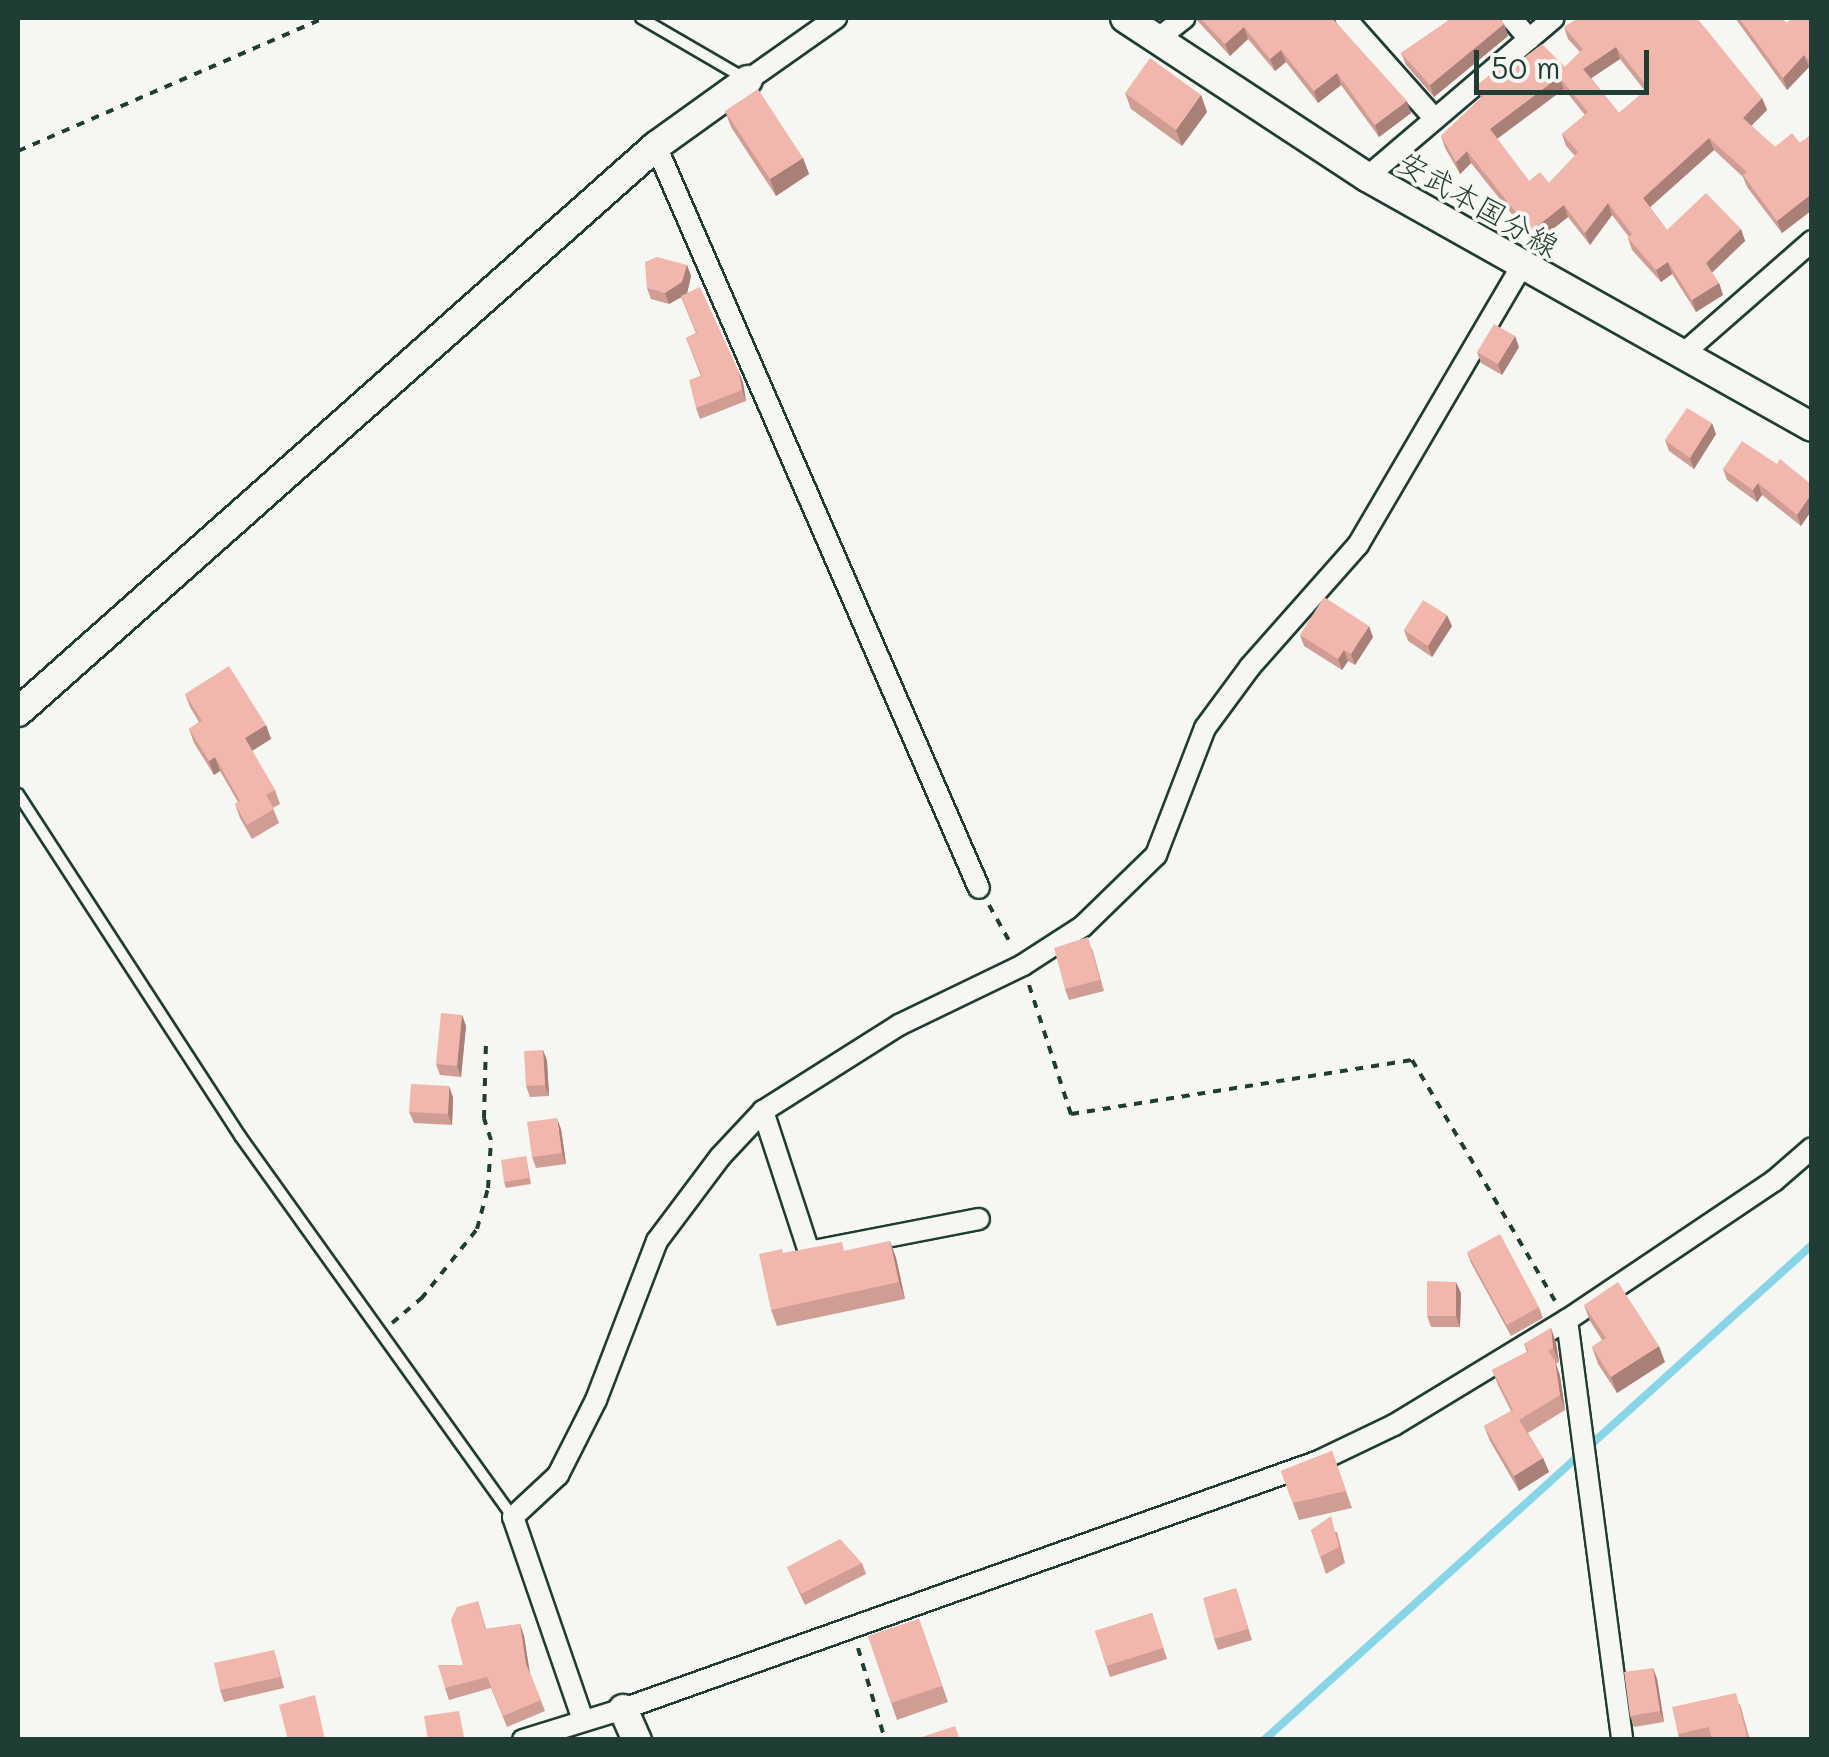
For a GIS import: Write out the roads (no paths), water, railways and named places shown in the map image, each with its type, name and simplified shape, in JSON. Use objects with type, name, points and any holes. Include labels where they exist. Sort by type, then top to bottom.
[{"type":"street","points":[[18,712],[656,146],[836,18]]},
{"type":"street","name":"安武本国分線","points":[[1125,18],[1160,37],[1367,177],[1812,427]]},
{"type":"street","points":[[1160,37],[1184,18]]},
{"type":"street","points":[[1345,18],[1435,119]]},
{"type":"street","points":[[1511,18],[1529,38]]},
{"type":"street","points":[[1367,177],[1554,18]]},
{"type":"street","points":[[656,146],[979,888]]},
{"type":"street","points":[[1684,353],[1812,240]]},
{"type":"street","points":[[582,1720],[513,1517],[558,1474],[602,1384],[656,1241],[720,1158],[763,1112],[898,1025],[1023,964],[1084,926],[1156,855],[1205,728],[1250,667],[1358,544],[1522,266]]},
{"type":"street","points":[[763,1112],[809,1252],[978,1220]]},
{"type":"street","points":[[523,1740],[623,1710],[850,1625],[1319,1461],[1394,1424],[1567,1320],[1774,1181],[1812,1148]]},
{"type":"street","points":[[1567,1320],[1622,1740]]},
{"type":"street","points":[[623,1710],[637,1740]]},
{"type":"lane","points":[[641,18],[748,80]]},
{"type":"lane","points":[[18,794],[240,1136],[513,1517]]},
{"type":"waterway","points":[[1264,1740],[1812,1245]]}]
